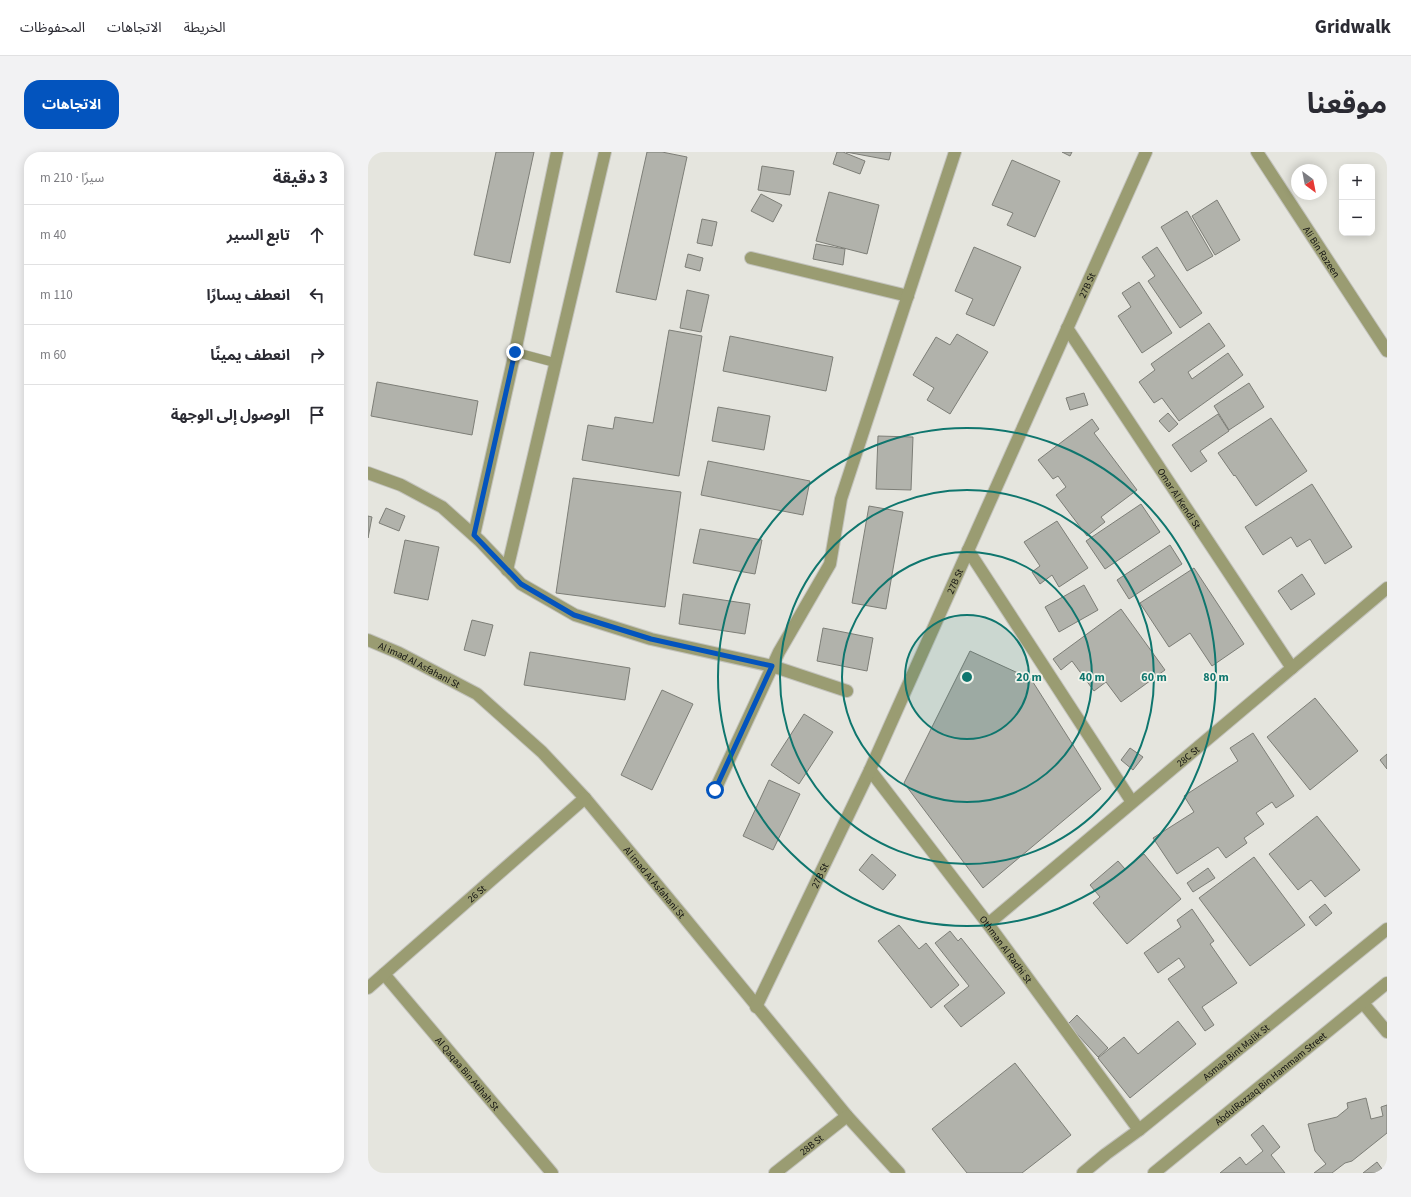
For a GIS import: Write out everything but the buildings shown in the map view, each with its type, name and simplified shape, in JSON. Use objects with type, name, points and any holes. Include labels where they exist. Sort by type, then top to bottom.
[{"type":"street","points":[[474,535],[515,352],[557,152]]},
{"type":"street","points":[[507,570],[605,152]]},
{"type":"street","points":[[715,790],[778,652],[830,564],[841,499],[956,152]]},
{"type":"street","name":"27B St","points":[[756,1007],[870,770],[1146,152]]},
{"type":"street","name":"Ali Bin Razeen","points":[[1257,152],[1387,351]]},
{"type":"street","points":[[751,258],[908,296]]},
{"type":"street","name":"Omar Al Kendi St","points":[[1067,328],[1292,668]]},
{"type":"street","points":[[368,473],[402,484],[442,507],[474,535],[521,584],[574,615],[651,639],[772,666],[847,691]]},
{"type":"street","points":[[968,550],[1132,802]]},
{"type":"street","name":"28C St","points":[[988,924],[1387,588]]},
{"type":"street","name":"Al imad Al Asfahani St","points":[[368,640],[399,653],[477,694],[542,752],[585,798],[846,1116],[899,1173]]},
{"type":"street","name":"Othman Al Radhi St","points":[[870,770],[988,924],[1139,1130]]},
{"type":"street","name":"26 St","points":[[368,988],[585,798]]},
{"type":"street","name":"Asmaa Bint Malik St","points":[[1083,1173],[1139,1130],[1387,929]]},
{"type":"street","name":"Al Qaqaa Bin Atihah St","points":[[384,974],[552,1173]]},
{"type":"street","name":"AbdulRazzaq Bin Hammam Street","points":[[1154,1173],[1387,982]]},
{"type":"street","points":[[1363,1002],[1387,1032]]},
{"type":"street","name":"28B St","points":[[775,1173],[846,1116]]},
{"type":"lane","points":[[515,352],[556,363]]},
{"type":"route","points":[[515,352],[474,535],[521,584],[574,615],[651,639],[772,666],[715,790]]}]
